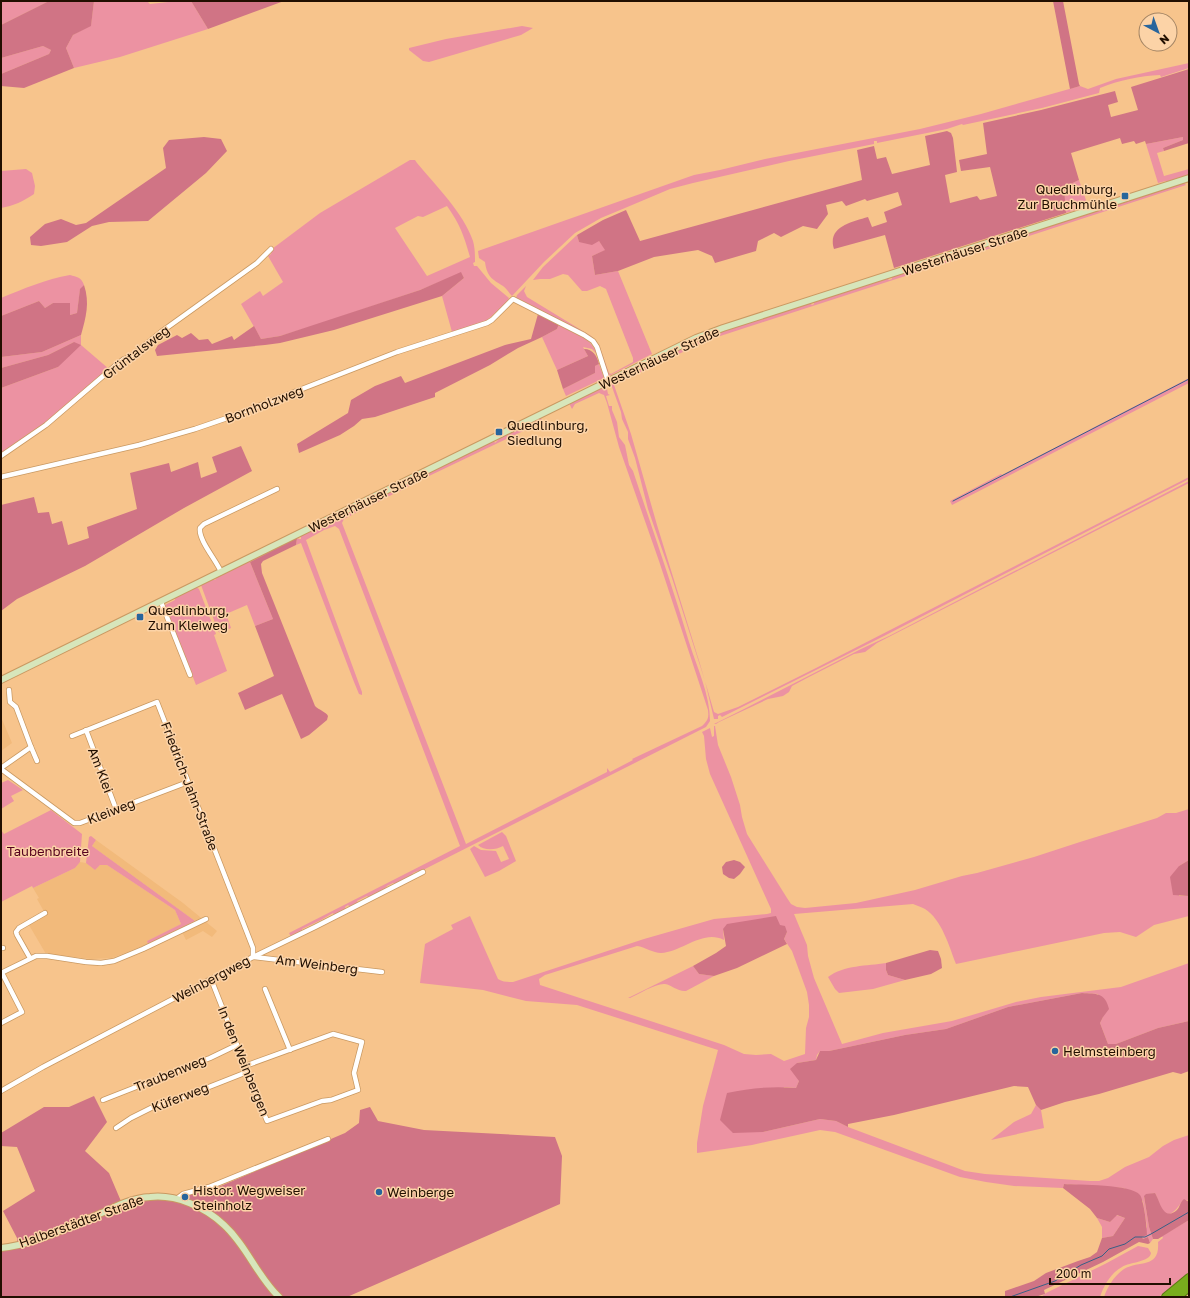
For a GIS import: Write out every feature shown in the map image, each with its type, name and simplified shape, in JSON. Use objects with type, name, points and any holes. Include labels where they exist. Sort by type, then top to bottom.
[{"type":"highway","points":[[1166,1297],[1189,1278]]},
{"type":"highway","points":[[1177,1297],[1189,1287]]},
{"type":"main road","name":"Westerhäuser Straße","points":[[1,680],[687,342],[1189,178]]},
{"type":"main road","name":"Halberstädter Straße","points":[[1,1248],[41,1238],[136,1199],[156,1196],[170,1198],[204,1210],[226,1226],[262,1278],[279,1297]]},
{"type":"street","name":"Grüntalsweg","points":[[1,456],[46,425],[116,365],[124,359],[130,357],[161,332],[257,263],[271,249]]},
{"type":"street","name":"Bornholzweg","points":[[1,478],[139,445],[230,417],[397,352],[487,323],[513,299],[593,341],[597,347],[608,381]]},
{"type":"street","points":[[221,572],[210,555],[200,532],[200,528],[204,524],[277,489]]},
{"type":"street","points":[[161,602],[190,674]]},
{"type":"street","points":[[9,690],[10,702],[16,707],[37,761]]},
{"type":"street","name":"Friedrich-Jahn-Straße","points":[[72,736],[157,702],[253,948],[253,957]]},
{"type":"street","name":"Am Klei","points":[[86,730],[116,809]]},
{"type":"street","points":[[1,769],[31,747]]},
{"type":"street","name":"Kleiweg","points":[[1,769],[74,823],[80,823],[188,782]]},
{"type":"street","name":"Weinbergweg","points":[[1,1091],[43,1066],[253,957],[423,872]]},
{"type":"street","points":[[30,958],[16,935],[16,932],[18,929],[45,912]]},
{"type":"street","points":[[1,1023],[22,1012],[2,973],[30,958],[43,956],[101,963],[114,961],[153,945],[206,919]]},
{"type":"street","name":"Am Weinberg","points":[[253,957],[382,972]]},
{"type":"street","name":"In den Weinbergen","points":[[211,979],[265,1118],[268,1121],[322,1101],[330,1100],[358,1090],[354,1073],[362,1042],[333,1034],[290,1050]]},
{"type":"street","points":[[245,1066],[290,1050],[265,989]]},
{"type":"street","name":"Traubenweg","points":[[103,1100],[210,1058],[237,1045]]},
{"type":"street","name":"Küferweg","points":[[116,1128],[130,1118],[157,1106],[247,1072]]},
{"type":"street","points":[[179,1197],[182,1194],[209,1188],[328,1139]]},
{"type":"shaded area","points":[[49,1],[94,1],[91,26],[73,35],[66,48],[74,68],[24,88],[1,86],[1,74],[49,54],[51,50],[43,46],[1,58],[1,25]]},
{"type":"shaded area","points":[[191,1],[284,1],[208,29]]},
{"type":"shaded area","points":[[1053,1],[1063,1],[1080,86],[1070,89]]},
{"type":"shaded area","points":[[1189,69],[1189,143],[1164,151],[1163,148],[1183,140],[1183,137],[1146,144],[1145,141],[1136,144],[1134,141],[1122,144],[1120,138],[1071,153],[1079,180],[1064,187],[1066,213],[894,268],[885,235],[834,249],[833,242],[834,235],[837,231],[855,221],[868,217],[872,227],[887,222],[884,212],[902,205],[898,192],[867,201],[865,199],[846,206],[842,201],[826,205],[828,214],[817,229],[803,226],[781,237],[774,233],[758,241],[756,251],[715,263],[712,256],[698,250],[654,257],[618,271],[595,275],[592,256],[605,250],[599,241],[592,245],[579,242],[577,235],[603,220],[626,210],[640,241],[862,180],[857,150],[874,146],[877,159],[886,157],[892,174],[930,165],[925,136],[947,131],[951,133],[953,138],[957,172],[945,175],[950,203],[977,196],[980,200],[997,196],[990,167],[961,171],[959,160],[987,154],[983,123],[1115,91],[1118,102],[1108,105],[1111,117],[1138,110],[1131,87]]},
{"type":"shaded area","points":[[204,137],[221,139],[227,151],[206,173],[148,221],[109,222],[92,226],[67,242],[41,246],[31,245],[30,237],[45,224],[61,219],[76,225],[86,223],[166,168],[163,148],[169,140]]},
{"type":"shaded area","points":[[461,272],[464,278],[442,296],[334,330],[280,343],[265,345],[157,356],[155,350],[158,345],[177,335],[182,338],[191,333],[199,340],[208,339],[212,344],[232,336],[234,340],[254,326],[261,339],[280,336],[420,290]]},
{"type":"shaded area","points":[[84,285],[87,304],[86,316],[81,335],[42,352],[1,357],[1,316],[39,301],[45,308],[53,303],[70,303],[70,315],[77,313],[80,289]]},
{"type":"shaded area","points":[[538,314],[559,324],[557,329],[518,348],[490,365],[435,393],[435,397],[375,417],[362,419],[340,435],[299,453],[297,444],[348,413],[351,400],[375,386],[401,376],[405,383],[505,345],[531,339]]},
{"type":"shaded area","points":[[74,342],[81,345],[58,367],[1,388],[1,368],[48,355]]},
{"type":"shaded area","points":[[584,349],[590,350],[597,358],[599,364],[595,366],[595,373],[563,389],[557,370],[588,356]]},
{"type":"shaded area","points":[[241,446],[252,471],[184,508],[85,566],[17,599],[1,611],[1,505],[34,497],[38,513],[49,512],[52,524],[62,521],[68,545],[89,538],[87,527],[137,509],[130,473],[169,463],[171,472],[198,462],[201,478],[217,472],[212,457]]},
{"type":"shaded area","points":[[297,538],[296,545],[263,561],[261,564],[262,573],[315,706],[328,716],[327,720],[309,735],[301,739],[282,694],[245,710],[238,693],[274,676],[255,626],[273,619],[250,562]]},
{"type":"shaded area","points":[[1,717],[12,743],[1,751]]},
{"type":"shaded area","points":[[96,840],[183,903],[217,931],[212,937],[203,931],[186,940],[180,928],[195,921],[92,846]]},
{"type":"shaded area","points":[[734,860],[740,862],[745,867],[734,879],[723,874],[722,867],[726,862]]},
{"type":"shaded area","points":[[1189,860],[1189,896],[1173,895],[1170,877],[1179,866]]},
{"type":"shaded area","points":[[80,862],[86,863],[95,870],[100,865],[107,865],[175,910],[181,924],[147,941],[148,944],[112,958],[92,959],[46,954],[29,925],[46,915],[33,888],[75,868]]},
{"type":"shaded area","points":[[776,916],[780,925],[785,926],[787,932],[784,939],[787,944],[737,968],[714,976],[699,974],[693,966],[726,946],[723,929],[727,924]]},
{"type":"shaded area","points":[[930,950],[938,951],[942,968],[931,974],[905,980],[888,975],[886,963]]},
{"type":"shaded area","points":[[1082,993],[1099,995],[1105,999],[1109,1009],[1100,1023],[1108,1044],[1116,1044],[1158,1028],[1189,1021],[1189,1071],[1181,1074],[1173,1072],[1041,1110],[1036,1105],[1028,1087],[1014,1086],[894,1115],[848,1124],[848,1127],[836,1121],[820,1119],[763,1132],[733,1133],[720,1120],[727,1093],[762,1088],[796,1088],[799,1081],[790,1069],[797,1063],[816,1060],[820,1051],[829,1051],[905,1035],[946,1029],[1008,1007]]},
{"type":"shaded area","points":[[94,1096],[107,1122],[85,1151],[109,1173],[123,1206],[137,1201],[161,1198],[182,1203],[184,1196],[216,1188],[345,1133],[359,1123],[360,1110],[370,1107],[378,1121],[424,1130],[555,1137],[562,1156],[560,1204],[347,1297],[1,1297],[1,1251],[18,1248],[17,1238],[3,1211],[35,1191],[17,1147],[1,1146],[1,1133],[44,1107],[69,1107]]},
{"type":"shaded area","points":[[1064,1184],[1116,1187],[1135,1191],[1140,1195],[1145,1214],[1147,1235],[1142,1237],[1143,1239],[1148,1237],[1150,1243],[1139,1242],[1103,1262],[1044,1290],[1045,1294],[1035,1297],[1005,1297],[1005,1291],[1034,1281],[1046,1273],[1090,1257],[1097,1252],[1102,1238],[1113,1236],[1125,1218],[1117,1215],[1110,1222],[1097,1218],[1090,1209],[1063,1188]]},
{"type":"shaded area","points":[[1155,1193],[1163,1209],[1168,1214],[1177,1210],[1184,1199],[1189,1202],[1189,1220],[1158,1239],[1153,1239],[1149,1227],[1144,1196],[1146,1194]]},
{"type":"green space","points":[[1,1],[49,1],[1,25]]},
{"type":"green space","points":[[94,1],[147,1],[150,4],[191,1],[208,29],[120,57],[74,68],[66,48],[73,35],[91,25]]},
{"type":"green space","points":[[522,26],[533,28],[521,35],[429,62],[423,61],[409,50],[409,48],[446,39]]},
{"type":"green space","points":[[43,46],[51,50],[49,54],[1,74],[1,58]]},
{"type":"green space","points":[[1189,63],[1189,68],[1161,77],[1160,75],[1137,77],[1107,85],[1100,88],[1099,93],[1042,108],[877,143],[877,141],[874,141],[874,144],[789,161],[670,189],[601,218],[575,233],[544,262],[512,296],[504,287],[491,277],[487,271],[485,262],[479,258],[478,251],[694,175],[765,159],[920,129],[981,114],[1080,86],[1088,89],[1116,79]]},
{"type":"green space","points":[[1183,137],[1183,140],[1163,148],[1164,151],[1157,153],[1164,176],[1189,169],[1189,175],[1166,183],[1166,181],[1158,183],[1146,144]]},
{"type":"green space","points":[[410,160],[415,160],[456,210],[469,230],[475,249],[474,266],[477,266],[491,283],[509,298],[507,302],[484,323],[452,332],[442,296],[464,278],[461,273],[420,290],[316,325],[280,336],[261,339],[241,304],[260,291],[263,296],[283,282],[268,256],[271,254],[272,249],[320,213]],"holes":[[[447,206],[461,230],[470,257],[427,276],[395,228],[418,216],[423,217]]]},
{"type":"green space","points":[[26,169],[32,173],[35,186],[34,194],[18,203],[1,208],[1,171]]},
{"type":"green space","points":[[1079,180],[1088,206],[1066,213],[1064,187]]},
{"type":"green space","points":[[1184,183],[1186,185],[708,340],[614,385],[631,434],[657,525],[705,680],[648,509],[635,458],[628,439],[628,432],[622,419],[611,384],[612,382],[708,336],[810,303],[812,305],[814,304],[814,301],[864,285],[866,286],[887,278],[889,280],[892,279],[891,276]]},
{"type":"green space","points":[[577,235],[579,242],[599,241],[606,250],[592,256],[595,275],[618,271],[652,354],[609,376],[602,358],[589,336],[516,298],[526,286],[524,291],[527,297],[591,336],[599,345],[609,373],[611,374],[633,362],[633,358],[606,289],[600,286],[587,291],[582,291],[568,275],[563,274],[550,279],[533,280],[543,267]]},
{"type":"green space","points":[[70,275],[80,279],[84,285],[80,290],[77,313],[70,315],[70,303],[53,303],[45,308],[39,301],[1,316],[1,298],[43,282]]},
{"type":"green space","points":[[559,324],[586,339],[597,354],[592,349],[583,347],[588,356],[557,370],[542,337],[557,329]]},
{"type":"green space","points":[[81,335],[81,345],[109,369],[46,423],[1,454],[1,388],[58,367],[74,342],[48,355],[1,368],[1,357],[42,352]]},
{"type":"green space","points":[[599,364],[604,378],[566,396],[563,389],[595,373],[595,366]]},
{"type":"green space","points":[[1189,378],[1189,383],[952,505],[950,501]]},
{"type":"green space","points":[[603,387],[607,389],[608,394],[610,395],[606,396],[609,406],[612,406],[617,422],[619,437],[625,445],[629,465],[633,471],[702,681],[708,701],[710,721],[706,727],[420,872],[418,871],[413,873],[411,876],[395,884],[393,883],[387,886],[384,890],[369,898],[367,896],[357,901],[358,903],[350,907],[348,905],[345,907],[346,910],[334,915],[333,913],[302,929],[302,931],[291,937],[289,933],[460,846],[339,529],[335,526],[306,540],[362,695],[359,694],[354,682],[301,543],[296,545],[297,539],[250,562],[273,619],[255,626],[247,605],[226,614],[231,628],[220,633],[201,585],[213,579],[215,580],[218,576],[297,537],[301,539],[301,535],[424,475],[425,478],[344,519],[342,523],[466,844],[607,772],[607,768],[610,772],[633,760],[632,759],[702,726],[707,720],[708,710],[659,561],[619,447],[604,395],[599,393],[575,404],[572,409],[569,403]]},
{"type":"green space","points":[[541,418],[544,424],[540,423],[429,476],[427,473],[490,442],[491,443],[494,441],[495,443],[499,439],[498,438]]},
{"type":"green space","points":[[1189,477],[1189,479],[884,636],[722,717],[720,715],[718,716],[718,719],[714,719],[705,682],[714,712],[718,714],[738,707]]},
{"type":"green space","points":[[1189,481],[1189,483],[877,643],[865,652],[854,654],[807,678],[792,686],[789,692],[783,696],[768,699],[714,724],[889,636]]},
{"type":"green space","points":[[196,587],[199,589],[216,634],[214,635],[227,671],[196,685],[165,605]]},
{"type":"green space","points":[[715,726],[718,745],[731,777],[747,834],[791,904],[797,907],[805,908],[856,903],[915,890],[1034,857],[1157,818],[1166,813],[1176,813],[1189,809],[1189,860],[1179,866],[1179,896],[1189,896],[1189,916],[1154,925],[1136,937],[1120,932],[1104,933],[956,964],[948,942],[936,920],[925,909],[913,904],[794,914],[807,945],[808,956],[814,978],[842,1044],[883,1033],[952,1021],[1016,1002],[1041,997],[1121,987],[1189,963],[1189,1021],[1158,1028],[1116,1044],[1108,1044],[1100,1023],[1103,1017],[1098,994],[1082,993],[1008,1007],[946,1029],[905,1035],[829,1051],[820,1051],[816,1060],[797,1063],[799,1081],[796,1088],[784,1087],[763,1132],[820,1119],[836,1121],[848,1127],[965,1171],[985,1174],[1090,1181],[1099,1181],[1108,1178],[1125,1167],[1149,1157],[1163,1146],[1174,1140],[1189,1135],[1189,1202],[1187,1200],[1182,1201],[1174,1211],[1168,1214],[1163,1211],[1155,1193],[1144,1197],[1149,1227],[1153,1239],[1150,1243],[1148,1237],[1143,1239],[1142,1236],[1147,1227],[1143,1201],[1124,1188],[1064,1184],[1063,1188],[1014,1186],[986,1182],[960,1177],[835,1132],[820,1130],[752,1145],[697,1153],[697,1143],[703,1106],[718,1050],[577,1005],[526,1001],[483,990],[420,983],[425,944],[453,929],[451,925],[470,916],[498,979],[505,982],[513,982],[644,939],[714,919],[771,913],[771,909],[710,774],[706,759],[704,736],[702,732],[710,728],[712,737],[714,736]],"holes":[[[723,929],[787,932],[784,939],[792,951],[807,992],[809,1017],[806,1028],[805,1054],[784,1061],[771,1054],[744,1054],[724,1045],[540,985],[539,979],[545,975],[637,946],[661,953],[669,952],[708,937],[716,937],[724,940]]]},
{"type":"green space","points":[[8,780],[23,790],[11,796],[14,801],[1,809],[1,783]]},
{"type":"green space","name":"Taubenbreite","points":[[51,810],[82,834],[80,862],[75,868],[33,888],[32,886],[1,902],[1,830],[4,834]]},
{"type":"green space","points":[[502,832],[506,836],[516,861],[485,877],[470,849],[474,846],[481,850],[496,851],[501,862],[509,859],[503,846],[490,849],[483,848],[478,845]]},
{"type":"green space","points":[[91,836],[96,840],[92,846],[195,921],[148,944],[147,941],[181,924],[175,910],[107,865],[100,865],[95,870],[86,863],[89,837]]},
{"type":"green space","points":[[886,963],[888,975],[905,980],[873,989],[839,993],[828,977],[848,968]]},
{"type":"green space","points":[[693,966],[699,974],[714,976],[686,991],[661,984],[628,998]]},
{"type":"green space","points":[[1036,1105],[1041,1110],[1044,1128],[991,1140],[1014,1122],[1031,1114]]},
{"type":"green space","points":[[1116,1215],[1125,1218],[1113,1236],[1102,1238],[1102,1227],[1097,1218],[1110,1222]]},
{"type":"green space","points":[[1189,1220],[1189,1272],[1159,1297],[1104,1297],[1107,1289],[1120,1272],[1130,1266],[1152,1260],[1156,1256],[1158,1251],[1158,1242],[1163,1238],[1162,1236]]},
{"type":"green space","points":[[1138,1246],[1148,1248],[1151,1253],[1150,1256],[1143,1260],[1126,1265],[1114,1273],[1108,1280],[1100,1297],[1041,1297],[1046,1293]]},
{"type":"waterway","points":[[953,501],[1189,379]]},
{"type":"waterway","points":[[1010,1297],[1055,1281],[1081,1265],[1102,1256],[1109,1249],[1125,1244],[1135,1237],[1145,1237],[1189,1212]]},
{"type":"place","name":"Quedlinburg, Zur Bruchmühle","points":[[1125,196]]},
{"type":"place","name":"Quedlinburg, Siedlung","points":[[499,432]]},
{"type":"place","name":"Quedlinburg, Zum Kleiweg","points":[[140,617]]},
{"type":"place","name":"Helmsteinberg","points":[[1055,1051]]},
{"type":"place","name":"Weinberge","points":[[379,1192]]},
{"type":"place","name":"Histor. Wegweiser Steinholz","points":[[185,1197]]}]
